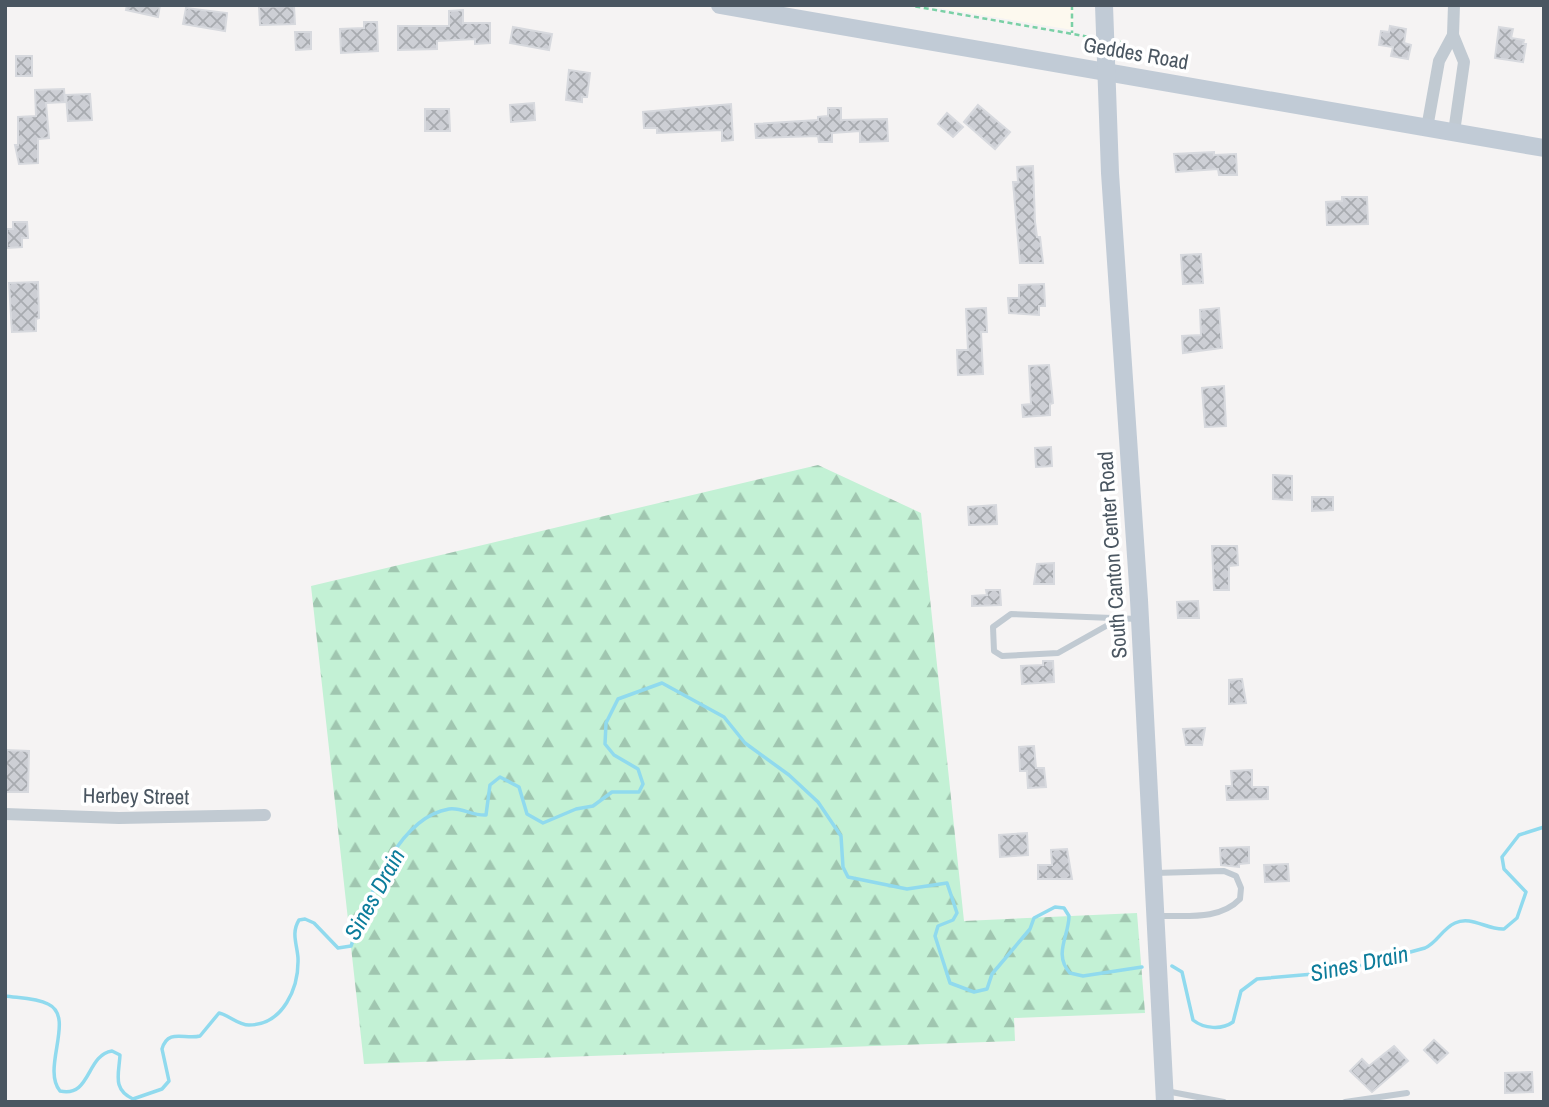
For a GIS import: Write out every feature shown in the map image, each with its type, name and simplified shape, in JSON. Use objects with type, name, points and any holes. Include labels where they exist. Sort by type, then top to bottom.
[{"type":"main road","name":"South Canton Center Road","points":[[1104,5],[1125,422],[1140,619],[1165,1096]]},
{"type":"main road","name":"Geddes Road","points":[[726,6],[1544,148]]},
{"type":"street","points":[[1454,5],[1453,35],[1464,62],[1454,132]]},
{"type":"street","points":[[1427,128],[1439,61],[1453,35]]},
{"type":"street","name":"Herbey Street","points":[[5,814],[118,818],[265,815]]},
{"type":"lane","points":[[1115,621],[1058,653],[1002,656],[995,651],[993,627],[1012,614],[1115,621],[1140,619]]},
{"type":"lane","points":[[1153,873],[1224,872],[1236,876],[1241,888],[1240,900],[1230,910],[1220,914],[1156,916]]},
{"type":"lane","points":[[1345,1102],[1407,1093]]},
{"type":"lane","points":[[1165,1096],[1224,1102]]},
{"type":"path","points":[[907,5],[1080,35]]},
{"type":"path","points":[[1072,5],[1072,33]]},
{"type":"shaded area","points":[[921,5],[1074,5],[1073,30]]},
{"type":"green space","points":[[818,465],[921,513],[964,921],[1137,913],[1145,1013],[1014,1018],[1015,1041],[364,1064],[311,586]]},
{"type":"building","points":[[127,5],[160,5],[158,17],[126,10]]},
{"type":"building","points":[[294,6],[295,24],[260,25],[259,7]]},
{"type":"building","points":[[186,8],[227,13],[225,31],[183,24]]},
{"type":"building","points":[[463,10],[463,23],[490,23],[490,43],[475,44],[475,39],[437,41],[437,49],[398,50],[398,26],[449,26],[449,11]]},
{"type":"building","points":[[364,22],[377,22],[378,51],[341,53],[340,29],[364,28]]},
{"type":"building","points":[[1390,26],[1406,29],[1404,43],[1411,45],[1408,59],[1391,56],[1393,47],[1379,45],[1381,31],[1389,32]]},
{"type":"building","points":[[513,27],[552,34],[549,50],[510,43]]},
{"type":"building","points":[[1499,27],[1513,29],[1511,38],[1524,40],[1523,44],[1526,44],[1523,62],[1495,58]]},
{"type":"building","points":[[295,32],[311,32],[311,49],[296,50]]},
{"type":"building","points":[[16,56],[32,56],[32,76],[16,76]]},
{"type":"building","points":[[569,70],[590,73],[587,97],[582,97],[582,102],[566,100]]},
{"type":"building","points":[[64,89],[65,102],[46,103],[49,138],[38,139],[38,163],[19,164],[15,145],[18,145],[18,117],[36,116],[35,90]]},
{"type":"building","points":[[90,94],[92,120],[68,121],[66,95]]},
{"type":"building","points":[[534,103],[535,120],[511,122],[510,105]]},
{"type":"building","points":[[731,104],[733,140],[722,141],[722,130],[657,133],[657,128],[644,128],[643,112]]},
{"type":"building","points":[[978,105],[1010,132],[995,149],[964,122]]},
{"type":"building","points":[[828,108],[841,108],[841,120],[887,119],[888,141],[860,142],[860,131],[832,133],[832,142],[819,142],[818,136],[756,138],[755,124],[818,120],[818,117],[828,116]]},
{"type":"building","points":[[425,109],[449,109],[450,131],[425,131]]},
{"type":"building","points":[[947,113],[963,127],[953,137],[938,124]]},
{"type":"building","points":[[1214,152],[1214,155],[1236,154],[1237,175],[1219,175],[1218,169],[1176,172],[1174,154]]},
{"type":"building","points":[[1033,166],[1035,222],[1043,263],[1020,263],[1013,182],[1018,182],[1017,167]]},
{"type":"building","points":[[1342,197],[1367,197],[1368,224],[1327,225],[1326,202],[1342,201]]},
{"type":"building","points":[[13,222],[27,222],[28,238],[22,238],[22,247],[7,248],[7,229],[13,229]]},
{"type":"building","points":[[1201,254],[1203,283],[1183,284],[1181,255]]},
{"type":"building","points":[[38,282],[39,318],[36,319],[36,331],[12,332],[9,283]]},
{"type":"building","points":[[1044,284],[1045,306],[1039,306],[1039,315],[1009,313],[1008,298],[1019,298],[1019,285]]},
{"type":"building","points":[[986,308],[987,332],[981,332],[983,374],[958,375],[957,350],[968,350],[966,309]]},
{"type":"building","points":[[1219,308],[1222,348],[1183,353],[1182,336],[1201,335],[1200,310]]},
{"type":"building","points":[[1049,365],[1053,403],[1050,404],[1050,415],[1023,417],[1022,405],[1031,404],[1029,366]]},
{"type":"building","points":[[1224,386],[1226,426],[1205,427],[1202,388]]},
{"type":"building","points":[[1051,447],[1052,466],[1036,467],[1035,448]]},
{"type":"building","points":[[1273,475],[1292,476],[1292,500],[1273,499]]},
{"type":"building","points":[[1312,497],[1333,497],[1333,510],[1312,511]]},
{"type":"building","points":[[996,505],[997,524],[969,525],[968,507]]},
{"type":"building","points":[[1212,546],[1237,546],[1238,565],[1229,566],[1229,590],[1214,590]]},
{"type":"building","points":[[1054,563],[1054,584],[1034,584],[1037,564]]},
{"type":"building","points":[[986,590],[1000,590],[1001,605],[972,606],[972,596],[987,595]]},
{"type":"building","points":[[1198,601],[1199,618],[1178,618],[1177,602]]},
{"type":"building","points":[[1043,661],[1053,661],[1054,682],[1022,684],[1021,666],[1043,665]]},
{"type":"building","points":[[1242,679],[1246,703],[1229,704],[1229,680]]},
{"type":"building","points":[[1205,728],[1202,745],[1186,745],[1183,729]]},
{"type":"building","points":[[1034,746],[1036,768],[1044,768],[1046,787],[1028,788],[1027,771],[1020,771],[1019,747]]},
{"type":"building","points":[[5,750],[29,751],[28,792],[5,792]]},
{"type":"building","points":[[1252,770],[1252,787],[1268,787],[1268,799],[1227,800],[1226,786],[1232,786],[1231,771]]},
{"type":"building","points":[[1027,833],[1028,855],[1000,857],[999,835]]},
{"type":"building","points":[[1249,847],[1249,863],[1239,864],[1239,867],[1221,865],[1220,848]]},
{"type":"building","points":[[1067,849],[1072,879],[1038,879],[1038,865],[1052,865],[1051,850]]},
{"type":"building","points":[[1288,864],[1289,881],[1265,882],[1264,865]]},
{"type":"building","points":[[1434,1040],[1448,1053],[1437,1063],[1424,1050]]},
{"type":"building","points":[[1394,1046],[1408,1061],[1372,1092],[1350,1071],[1362,1059],[1369,1066]]},
{"type":"building","points":[[1532,1072],[1533,1092],[1505,1093],[1505,1073]]},
{"type":"waterway","name":"Sines Drain","points":[[5,996],[38,1001],[48,1004],[56,1011],[59,1031],[54,1070],[60,1091],[78,1088],[97,1060],[112,1051],[120,1055],[118,1080],[126,1095],[133,1099],[162,1089],[169,1081],[162,1049],[168,1039],[200,1036],[219,1013],[249,1025],[271,1019],[280,1012],[296,981],[298,958],[295,934],[299,920],[305,919],[314,923],[338,948],[351,946],[386,864],[413,828],[430,816],[449,809],[486,815],[490,785],[500,777],[519,787],[527,814],[543,823],[576,809],[593,806],[612,792],[639,792],[643,784],[638,769],[614,755],[605,744],[606,723],[618,699],[662,683],[724,717],[745,743],[789,775],[818,802],[841,836],[843,867],[848,877],[907,889],[947,883],[957,913],[953,920],[938,926],[935,936],[950,983],[974,992],[987,989],[992,974],[1030,929],[1034,918],[1055,907],[1064,908],[1069,916],[1062,952],[1065,966],[1070,973],[1083,976],[1142,967]]},
{"type":"waterway","name":"Sines Drain","points":[[1172,966],[1182,972],[1193,1020],[1208,1027],[1218,1027],[1233,1022],[1241,991],[1257,979],[1337,972],[1425,948],[1450,926],[1461,921],[1504,929],[1517,918],[1526,892],[1504,869],[1502,857],[1519,835],[1544,827]]}]
